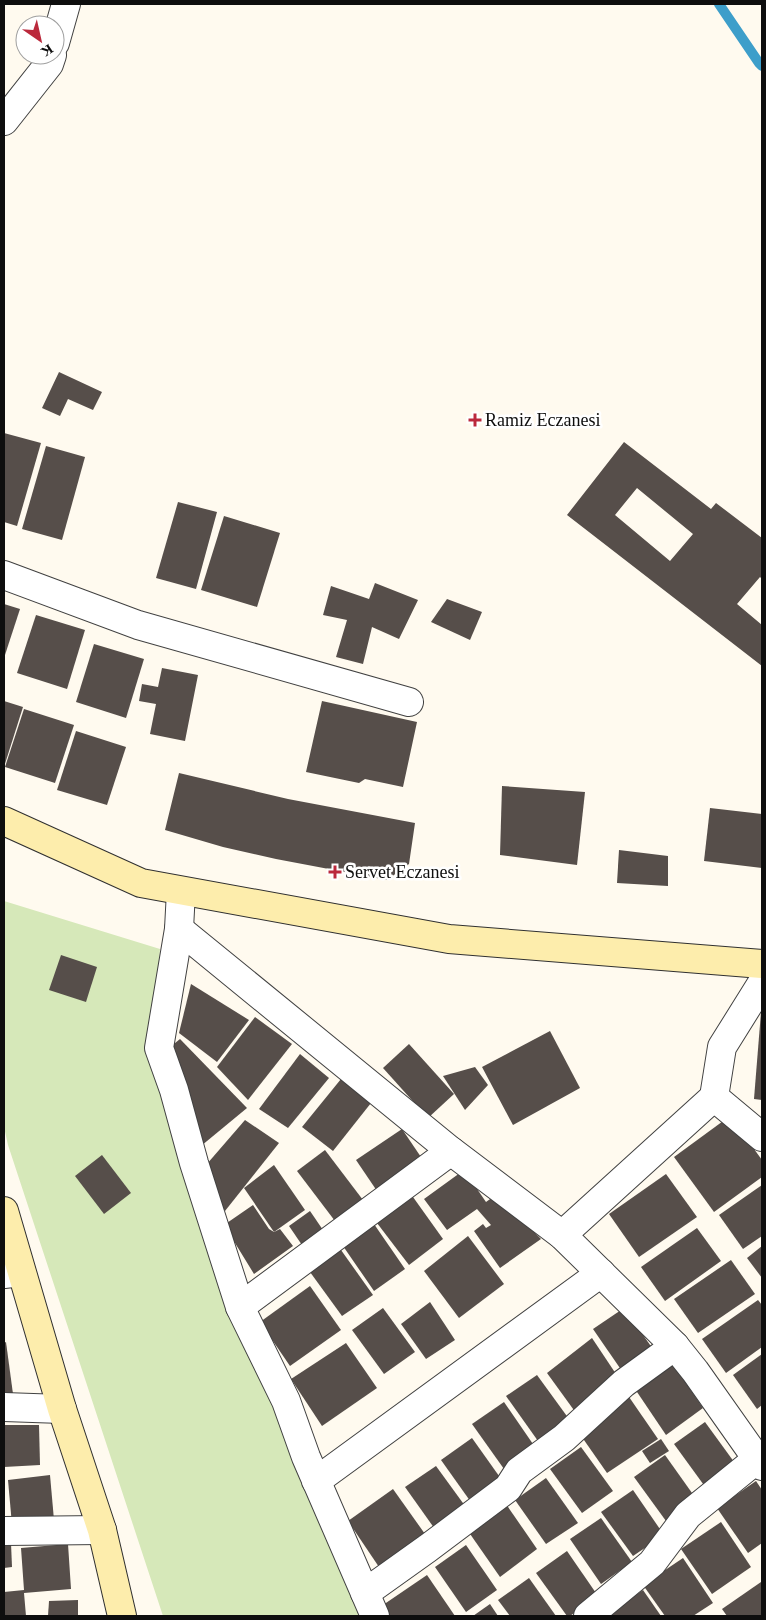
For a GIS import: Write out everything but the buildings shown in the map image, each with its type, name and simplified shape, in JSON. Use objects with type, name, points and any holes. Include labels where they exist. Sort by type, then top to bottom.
[{"type":"street","points":[[4,121],[48,65]]},
{"type":"street","points":[[4,575],[138,624],[409,702]]},
{"type":"street","points":[[4,821],[141,883],[181,891],[449,939],[762,964]]},
{"type":"street","points":[[181,891],[179,929],[159,1048],[174,1090],[194,1163],[240,1306],[286,1401],[316,1481],[370,1605],[428,1548],[508,1488],[519,1471],[564,1438],[624,1382],[675,1346]]},
{"type":"street","points":[[179,929],[451,1151],[562,1235],[675,1346],[695,1371],[759,1463],[688,1515],[652,1563],[588,1616]]},
{"type":"street","points":[[562,1235],[714,1097],[722,1048],[762,983]]},
{"type":"street","points":[[714,1097],[762,1137]]},
{"type":"street","points":[[240,1306],[451,1151]]},
{"type":"street","points":[[4,1211],[13,1273],[62,1409],[102,1530],[122,1616]]},
{"type":"street","points":[[316,1481],[601,1274]]},
{"type":"street","points":[[4,1407],[62,1409]]},
{"type":"street","points":[[4,1530],[102,1530]]},
{"type":"green space","points":[[4,901],[160,949],[152,1067],[365,1616],[163,1616],[8,1145],[4,1127]]},
{"type":"waterway","points":[[719,4],[762,66]]},
{"type":"place","name":"Ramiz Eczanesi","points":[[475,420]]},
{"type":"place","name":"Servet Eczanesi","points":[[335,872]]}]
